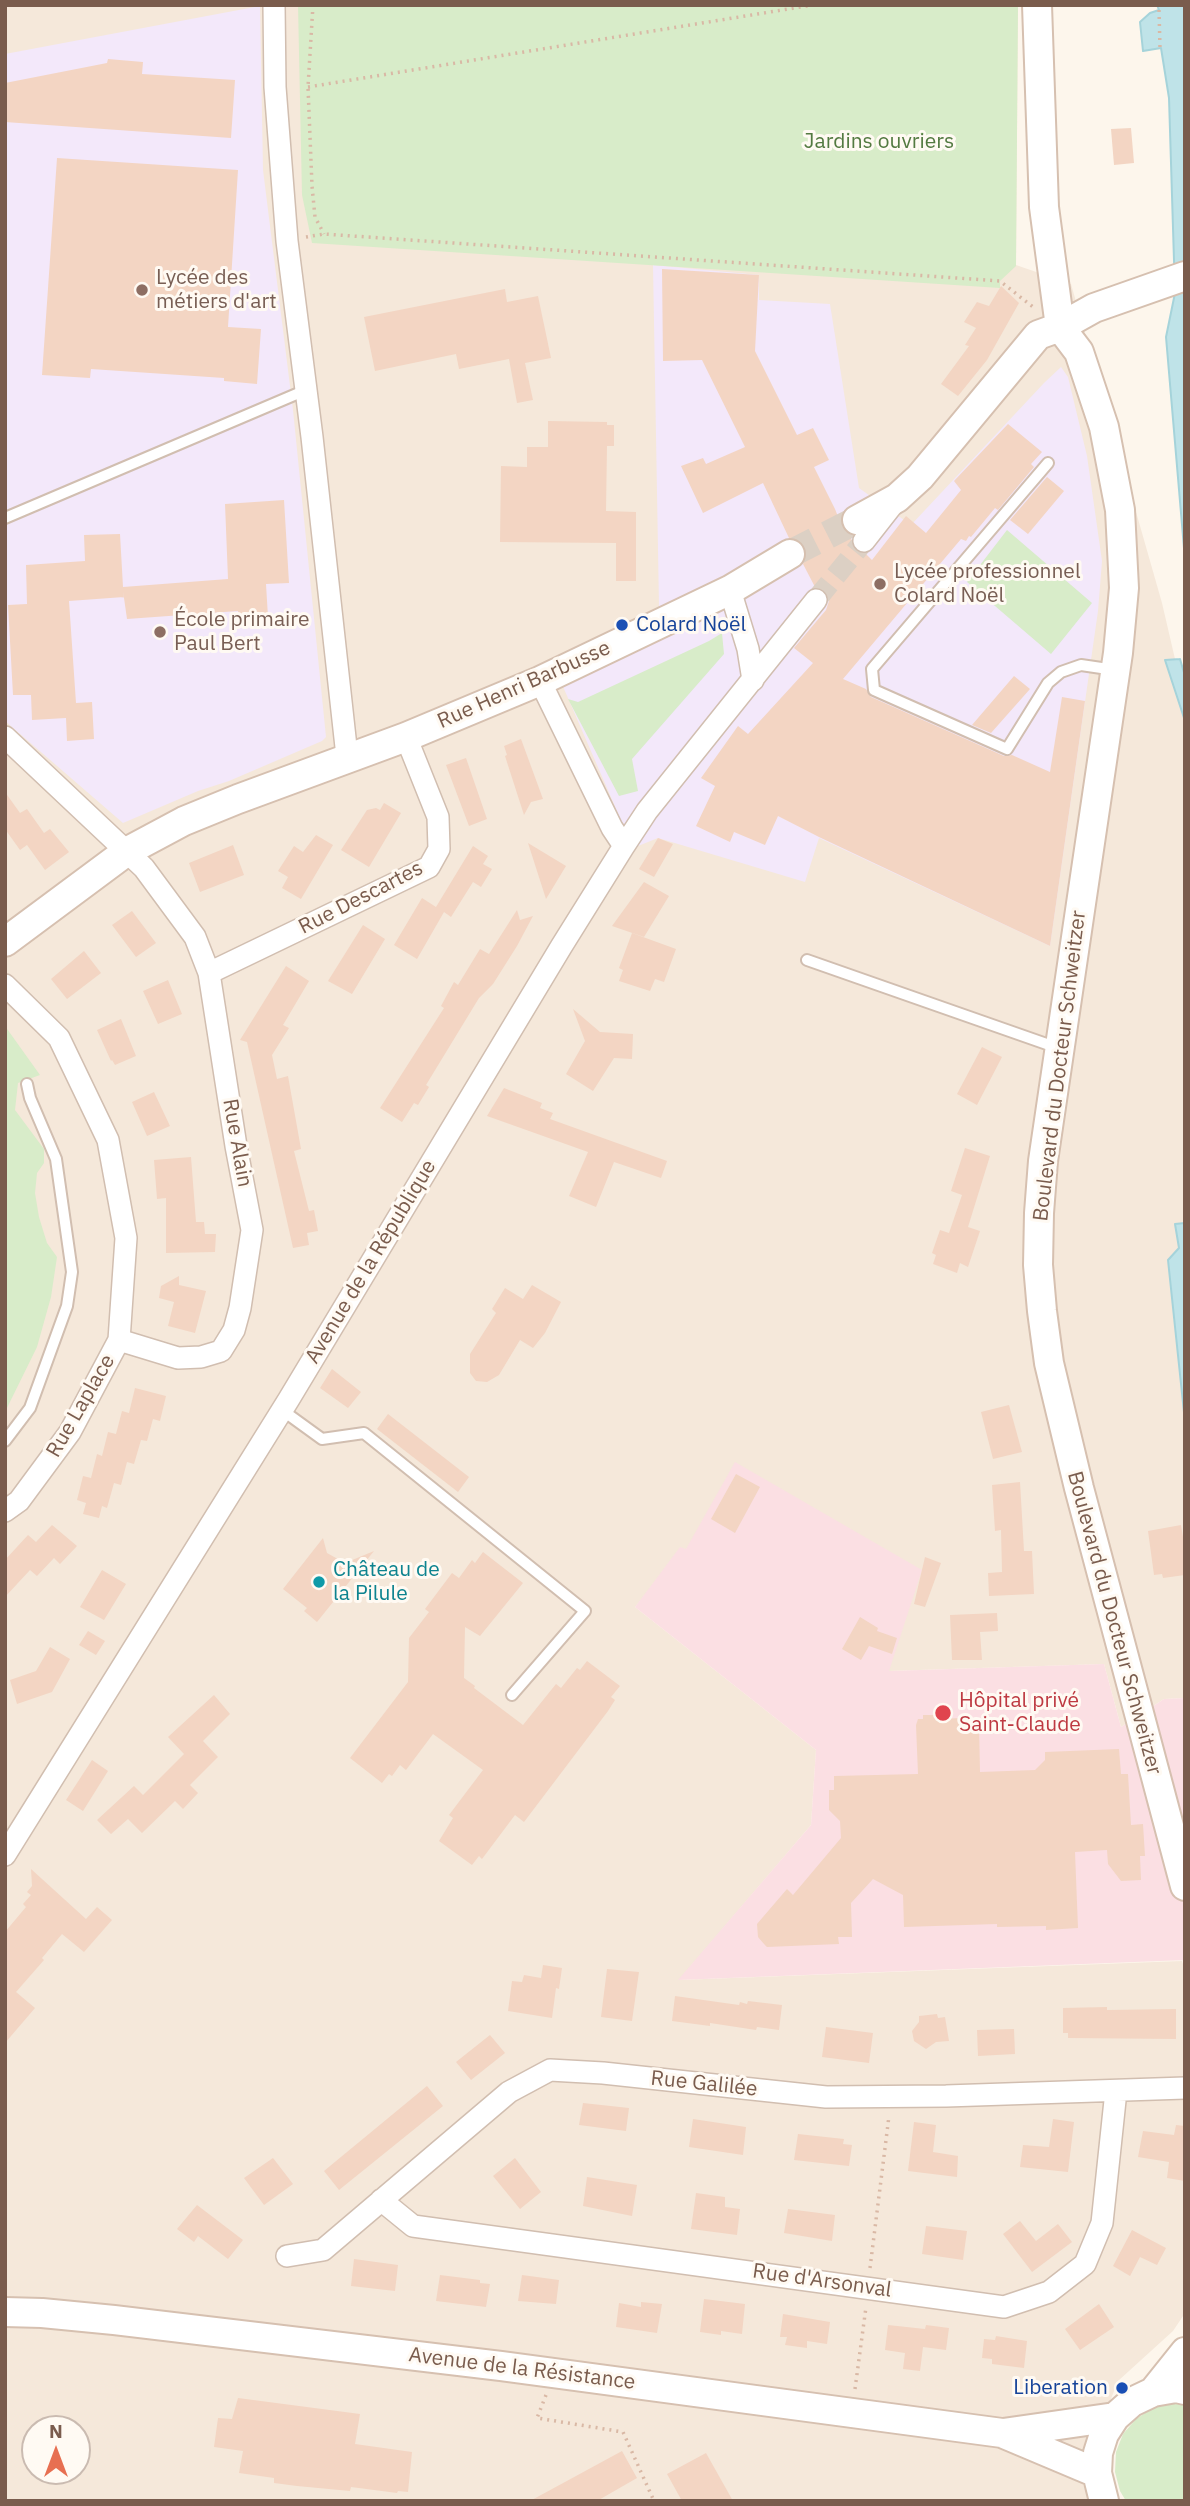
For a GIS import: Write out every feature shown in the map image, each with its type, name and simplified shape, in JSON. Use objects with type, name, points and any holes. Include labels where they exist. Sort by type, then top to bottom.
[{"type":"street","points":[[274,5],[275,87],[287,241],[346,747],[355,755]]},
{"type":"street","points":[[1037,5],[1044,207],[1060,327]]},
{"type":"street","points":[[860,531],[920,477],[1038,335],[1060,327],[1094,308],[1185,276]]},
{"type":"street","name":"Boulevard du Docteur Schweitzer","points":[[1060,327],[1079,352],[1104,427],[1120,510],[1124,588],[1115,670],[1043,1161],[1038,1265],[1049,1363],[1079,1488],[1185,1886]]},
{"type":"street","name":"Rue Henri Barbusse","points":[[126,852],[184,821],[407,737],[540,681],[730,590],[790,554]]},
{"type":"street","points":[[730,590],[748,649],[753,680]]},
{"type":"street","name":"Avenue de la République","points":[[5,1855],[282,1410],[624,846],[647,811],[817,600]]},
{"type":"street","points":[[540,681],[612,828],[624,846]]},
{"type":"street","name":"Rue Alain","points":[[5,737],[144,868],[195,937],[209,972],[236,1146],[253,1230],[234,1331],[221,1351],[201,1357],[178,1358],[119,1340]]},
{"type":"street","name":"Rue Descartes","points":[[209,972],[429,867],[439,849],[438,817],[407,737]]},
{"type":"street","points":[[5,942],[126,852]]},
{"type":"street","name":"Rue Laplace","points":[[5,985],[59,1038],[108,1140],[126,1238],[119,1340],[70,1432],[19,1501],[5,1511]]},
{"type":"street","name":"Rue Galilée","points":[[287,2256],[323,2250],[509,2092],[550,2070],[603,2073],[826,2097],[1185,2088]]},
{"type":"street","name":"Rue d'Arsonval","points":[[381,2200],[413,2226],[1004,2307],[1049,2292],[1085,2264],[1102,2222],[1116,2091]]},
{"type":"street","name":"Avenue de la Résistance","points":[[5,2303],[42,2313]]},
{"type":"street","name":"Avenue de la Résistance","points":[[5,2312],[42,2313],[553,2372],[1002,2433]]},
{"type":"street","points":[[1153,2392],[1185,2352]]},
{"type":"street","points":[[1104,2501],[1097,2473],[1101,2444],[1115,2417],[1132,2402],[1153,2392],[1176,2388],[1185,2390]]},
{"type":"street","points":[[1002,2433],[1115,2417]]},
{"type":"street","points":[[1002,2433],[1097,2473]]},
{"type":"lane","points":[[5,518],[306,390]]},
{"type":"lane","points":[[1048,463],[872,669],[874,690],[1007,749],[1048,683],[1062,672],[1081,665],[1115,670]]},
{"type":"lane","points":[[807,960],[1059,1049]]},
{"type":"lane","points":[[5,1441],[30,1408],[66,1306],[72,1272],[56,1159],[30,1098],[27,1084]]},
{"type":"lane","points":[[282,1410],[322,1439],[364,1433],[585,1611],[512,1695]]},
{"type":"path","points":[[313,5],[308,87],[312,186],[315,217],[324,234]]},
{"type":"path","points":[[308,87],[814,5]]},
{"type":"path","points":[[1159,10],[1160,48]]},
{"type":"path","points":[[287,241],[324,234],[1000,281],[1060,327]]},
{"type":"path","points":[[852,2413],[892,2096]]},
{"type":"path","points":[[553,2372],[537,2418],[623,2432],[654,2501]]},
{"type":"shaded area","points":[[5,5],[1018,5],[1016,265],[1071,284],[1162,603],[1185,702],[1185,1698],[1164,1699],[1121,1727],[1104,1664],[888,1671],[685,1550],[635,1607],[816,1750],[811,1825],[679,1980],[1182,1961],[1185,1970],[1185,2313],[1173,2331],[1118,2381],[1080,2477],[1090,2501],[5,2501]]},
{"type":"shaded area","points":[[260,6],[263,170],[293,410],[326,737],[229,781],[198,791],[123,823],[5,721],[5,54]]},
{"type":"shaded area","name":"Lycée professionnel Colard Noël","points":[[653,265],[759,275],[759,300],[830,304],[859,488],[911,525],[1061,367],[1068,377],[1087,456],[1102,561],[1098,611],[1050,946],[819,838],[805,882],[658,838],[633,848],[561,682],[699,624],[659,606]]},
{"type":"shaded area","name":"Hôpital privé Saint-Claude","points":[[735,1462],[922,1570],[889,1671],[1104,1664],[1121,1727],[1164,1699],[1185,1698],[1185,1960],[678,1980],[811,1825],[816,1750],[635,1607],[680,1547],[686,1549]]},
{"type":"green space","name":"Jardins ouvriers","points":[[298,5],[1018,5],[1016,266],[1000,281],[1000,288],[312,243],[302,195]]},
{"type":"green space","points":[[1007,530],[1092,603],[1051,654],[967,582]]},
{"type":"green space","points":[[722,633],[724,654],[632,759],[638,791],[619,796],[568,699],[578,702]]},
{"type":"green space","points":[[5,1026],[40,1075],[18,1083],[15,1110],[44,1149],[44,1163],[37,1173],[35,1193],[47,1243],[57,1257],[51,1297],[37,1347],[5,1412]]},
{"type":"green space","points":[[1172,2403],[1185,2404],[1185,2501],[1126,2501],[1115,2472],[1116,2452],[1123,2434],[1136,2419],[1153,2408]]},
{"type":"water","points":[[1157,5],[1185,5],[1185,560],[1166,337],[1175,293],[1169,98],[1161,48],[1143,51],[1140,22],[1150,13],[1159,10]]},
{"type":"water","points":[[1180,659],[1185,676],[1185,721],[1165,660]]},
{"type":"water","points":[[1185,1223],[1185,1422],[1168,1260],[1179,1248],[1175,1224]]},
{"type":"building","points":[[108,59],[143,62],[142,74],[235,80],[231,138],[5,122],[5,83],[107,63]]},
{"type":"building","points":[[1131,128],[1134,163],[1114,165],[1111,129]]},
{"type":"building","points":[[57,158],[238,170],[228,327],[261,329],[257,384],[224,381],[224,378],[91,369],[90,378],[42,375]]},
{"type":"building","points":[[662,269],[759,275],[755,351],[797,435],[813,428],[829,460],[814,467],[842,527],[851,538],[852,546],[856,552],[866,554],[872,560],[906,516],[926,533],[961,490],[954,481],[1008,424],[1042,452],[1031,464],[1034,467],[998,510],[995,508],[966,541],[961,539],[843,679],[866,689],[871,697],[1004,756],[1012,755],[1050,772],[1062,697],[1085,701],[1050,946],[778,816],[765,845],[734,832],[730,842],[696,826],[715,786],[701,778],[738,726],[748,734],[813,663],[794,648],[826,610],[829,601],[825,590],[815,587],[803,564],[807,554],[805,546],[797,539],[789,538],[763,483],[703,513],[681,466],[703,458],[706,464],[745,447],[702,360],[663,361]]},
{"type":"building","points":[[1001,286],[1019,303],[987,360],[958,396],[941,384],[969,346],[965,345],[976,328],[964,322],[977,302],[989,306]]},
{"type":"building","points":[[505,289],[507,302],[538,296],[551,358],[525,363],[533,400],[517,403],[509,359],[459,369],[456,354],[375,371],[364,317]]},
{"type":"building","points":[[548,421],[607,422],[607,425],[614,425],[614,446],[607,446],[606,511],[636,512],[636,581],[616,581],[616,543],[500,542],[501,466],[527,467],[527,447],[548,447]]},
{"type":"building","points":[[1047,477],[1064,491],[1028,534],[1010,520]]},
{"type":"building","points":[[284,500],[289,583],[266,584],[268,617],[239,619],[238,611],[127,619],[124,597],[69,601],[76,703],[92,702],[94,739],[67,741],[66,718],[32,720],[31,695],[13,695],[8,605],[27,604],[26,565],[85,561],[84,535],[120,534],[123,587],[228,579],[225,504]]},
{"type":"building","points":[[1014,676],[1030,689],[991,733],[972,725]]},
{"type":"building","points":[[521,739],[543,799],[531,802],[524,815],[504,746]]},
{"type":"building","points":[[466,758],[487,819],[469,826],[446,765]]},
{"type":"building","points":[[5,792],[20,813],[27,809],[44,833],[50,829],[69,852],[45,870],[27,845],[20,850],[5,829]]},
{"type":"building","points":[[384,803],[401,813],[369,867],[341,850],[367,810],[380,810]]},
{"type":"building","points":[[316,835],[333,845],[301,899],[282,888],[288,877],[278,871],[294,846],[303,852]]},
{"type":"building","points":[[658,838],[673,844],[654,877],[639,869]]},
{"type":"building","points":[[528,843],[566,866],[546,899]]},
{"type":"building","points":[[233,845],[244,875],[200,892],[189,863]]},
{"type":"building","points":[[473,846],[488,856],[483,864],[492,869],[481,887],[473,882],[451,917],[444,912],[417,959],[394,945],[422,898],[436,907]]},
{"type":"building","points":[[644,882],[669,896],[644,937],[612,926]]},
{"type":"building","points":[[517,910],[520,920],[533,916],[517,946],[493,984],[479,998],[426,1085],[429,1087],[418,1105],[414,1103],[402,1122],[380,1108],[444,1008],[441,1006],[454,982],[458,985],[480,949],[489,954]]},
{"type":"building","points":[[132,911],[156,943],[136,957],[112,925]]},
{"type":"building","points":[[363,925],[385,939],[352,994],[328,981]]},
{"type":"building","points":[[632,933],[676,949],[664,982],[655,979],[650,991],[619,981],[623,970],[619,968]]},
{"type":"building","points":[[84,951],[101,973],[67,999],[51,979]]},
{"type":"building","points":[[286,966],[309,981],[283,1025],[289,1028],[272,1055],[277,1079],[288,1076],[301,1149],[294,1151],[309,1211],[314,1210],[318,1231],[307,1233],[309,1245],[293,1248],[247,1042],[240,1040]]},
{"type":"building","points":[[168,980],[182,1014],[158,1024],[143,991]]},
{"type":"building","points":[[573,1009],[600,1032],[633,1034],[632,1059],[614,1058],[593,1091],[566,1074],[585,1041]]},
{"type":"building","points":[[121,1019],[136,1056],[115,1065],[97,1030]]},
{"type":"building","points":[[982,1047],[1002,1057],[977,1105],[957,1094]]},
{"type":"building","points":[[504,1088],[542,1103],[540,1108],[553,1113],[550,1119],[667,1161],[661,1178],[614,1162],[596,1207],[569,1196],[588,1152],[487,1116]]},
{"type":"building","points":[[154,1092],[170,1126],[147,1136],[132,1102]]},
{"type":"building","points":[[965,1148],[990,1156],[968,1227],[980,1231],[968,1267],[960,1263],[957,1273],[933,1264],[936,1255],[932,1253],[940,1230],[949,1233],[962,1195],[951,1191]]},
{"type":"building","points":[[191,1157],[196,1222],[204,1222],[205,1234],[216,1234],[215,1252],[166,1253],[166,1198],[157,1199],[154,1160]]},
{"type":"building","points":[[179,1276],[179,1285],[206,1291],[195,1333],[168,1326],[174,1302],[159,1298],[161,1286]]},
{"type":"building","points":[[532,1285],[561,1302],[545,1333],[533,1348],[520,1340],[499,1375],[487,1382],[476,1381],[470,1373],[470,1354],[496,1313],[492,1309],[505,1288],[523,1299]]},
{"type":"building","points":[[332,1369],[361,1392],[348,1408],[320,1388]]},
{"type":"building","points":[[135,1388],[166,1396],[160,1421],[153,1419],[147,1441],[141,1440],[134,1464],[127,1462],[121,1485],[114,1483],[107,1508],[102,1506],[99,1518],[83,1514],[86,1503],[77,1500],[83,1476],[91,1478],[97,1454],[102,1456],[108,1432],[116,1434],[122,1411],[129,1413]]},
{"type":"building","points":[[1009,1405],[1022,1452],[993,1459],[981,1412]]},
{"type":"building","points":[[388,1414],[469,1477],[458,1492],[377,1429]]},
{"type":"building","points":[[736,1474],[760,1487],[735,1533],[711,1519]]},
{"type":"building","points":[[1020,1482],[1024,1551],[1032,1551],[1034,1594],[989,1596],[988,1573],[1002,1572],[1001,1530],[995,1531],[992,1485]]},
{"type":"building","points":[[52,1525],[77,1546],[60,1564],[54,1558],[37,1576],[30,1570],[5,1597],[5,1560],[28,1535],[36,1542]]},
{"type":"building","points":[[1181,1525],[1185,1575],[1163,1578],[1162,1574],[1154,1575],[1148,1531]]},
{"type":"building","name":"Château de la Pilule","points":[[323,1538],[327,1553],[345,1563],[374,1551],[317,1622],[304,1611],[307,1608],[283,1589]]},
{"type":"building","points":[[483,1552],[523,1583],[480,1636],[465,1627],[464,1678],[475,1686],[474,1688],[523,1725],[556,1684],[561,1688],[577,1668],[580,1670],[587,1661],[620,1686],[611,1697],[615,1700],[608,1711],[524,1822],[515,1815],[482,1859],[479,1856],[472,1865],[439,1841],[453,1818],[449,1815],[483,1770],[433,1734],[406,1770],[400,1765],[392,1776],[389,1774],[382,1783],[350,1758],[408,1682],[409,1638],[429,1612],[425,1609],[452,1573],[459,1578],[472,1560],[475,1563]]},
{"type":"building","points":[[925,1557],[941,1563],[925,1607],[914,1604]]},
{"type":"building","points":[[102,1570],[126,1584],[104,1620],[80,1607]]},
{"type":"building","points":[[997,1613],[998,1631],[980,1632],[982,1660],[952,1660],[950,1615]]},
{"type":"building","points":[[860,1617],[878,1628],[877,1631],[897,1638],[892,1654],[869,1646],[861,1660],[842,1649]]},
{"type":"building","points":[[88,1631],[105,1641],[96,1655],[79,1645]]},
{"type":"building","points":[[50,1647],[70,1659],[52,1692],[17,1704],[10,1680],[36,1671]]},
{"type":"building","points":[[214,1695],[230,1714],[203,1741],[218,1757],[190,1785],[198,1793],[183,1809],[175,1801],[142,1833],[128,1819],[111,1834],[97,1820],[134,1786],[143,1795],[184,1754],[168,1737]]},
{"type":"building","points":[[923,1715],[939,1715],[939,1719],[961,1718],[961,1723],[979,1723],[980,1772],[1035,1770],[1045,1760],[1045,1752],[1119,1749],[1121,1774],[1128,1774],[1131,1825],[1143,1824],[1145,1856],[1140,1856],[1141,1880],[1121,1881],[1108,1864],[1107,1850],[1075,1852],[1078,1928],[1046,1930],[1046,1926],[997,1927],[997,1924],[904,1927],[903,1895],[873,1879],[851,1903],[852,1937],[838,1937],[839,1944],[767,1947],[758,1937],[757,1924],[787,1889],[793,1895],[841,1838],[840,1821],[829,1810],[829,1790],[834,1790],[834,1776],[918,1774],[916,1725],[918,1719],[923,1719]]},
{"type":"building","points":[[92,1760],[108,1771],[83,1811],[66,1800]]},
{"type":"building","points":[[31,1869],[86,1919],[97,1907],[112,1920],[84,1952],[62,1934],[16,1992],[35,2008],[5,2043],[5,1932],[26,1907],[23,1904],[31,1895],[27,1892],[32,1886]]},
{"type":"building","points":[[543,1965],[562,1968],[552,2018],[508,2011],[512,1981],[522,1982],[524,1975],[541,1978]]},
{"type":"building","points":[[607,1969],[639,1972],[632,2021],[601,2017]]},
{"type":"building","points":[[675,1996],[739,2005],[740,2002],[747,2004],[748,2001],[782,2005],[779,2030],[672,2021]]},
{"type":"building","points":[[1107,2007],[1107,2010],[1176,2009],[1176,2039],[1068,2038],[1068,2033],[1063,2033],[1063,2008]]},
{"type":"building","points":[[937,2014],[938,2018],[945,2017],[949,2041],[936,2042],[926,2049],[914,2041],[912,2031],[919,2022],[919,2016]]},
{"type":"building","points":[[826,2027],[873,2033],[869,2063],[822,2057]]},
{"type":"building","points":[[1014,2029],[1015,2054],[978,2056],[977,2030]]},
{"type":"building","points":[[490,2035],[505,2053],[471,2080],[456,2062]]},
{"type":"building","points":[[427,2086],[443,2106],[339,2190],[324,2171]]},
{"type":"building","points":[[583,2103],[629,2108],[626,2131],[579,2125]]},
{"type":"building","points":[[693,2119],[746,2127],[743,2155],[689,2147]]},
{"type":"building","points":[[1053,2119],[1074,2122],[1068,2172],[1020,2167],[1023,2145],[1049,2147]]},
{"type":"building","points":[[914,2122],[936,2125],[933,2152],[958,2156],[957,2177],[908,2171]]},
{"type":"building","points":[[1176,2125],[1185,2126],[1185,2181],[1167,2178],[1169,2162],[1138,2157],[1143,2131],[1174,2135]]},
{"type":"building","points":[[798,2134],[844,2139],[843,2144],[852,2145],[849,2166],[794,2160]]},
{"type":"building","points":[[273,2158],[293,2184],[264,2205],[244,2178]]},
{"type":"building","points":[[515,2158],[541,2192],[520,2209],[493,2176]]},
{"type":"building","points":[[587,2177],[637,2185],[632,2216],[583,2206]]},
{"type":"building","points":[[696,2193],[725,2197],[725,2207],[740,2209],[737,2235],[691,2229]]},
{"type":"building","points":[[197,2205],[243,2240],[228,2259],[198,2236],[194,2242],[177,2229]]},
{"type":"building","points":[[788,2209],[835,2215],[832,2241],[784,2233]]},
{"type":"building","points":[[1020,2221],[1036,2241],[1058,2224],[1072,2242],[1032,2272],[1003,2234]]},
{"type":"building","points":[[926,2226],[967,2231],[963,2260],[922,2254]]},
{"type":"building","points":[[1132,2230],[1166,2248],[1157,2265],[1140,2257],[1130,2276],[1113,2266]]},
{"type":"building","points":[[354,2259],[398,2265],[395,2291],[351,2286]]},
{"type":"building","points":[[440,2275],[480,2280],[480,2283],[490,2284],[486,2307],[436,2301]]},
{"type":"building","points":[[522,2275],[559,2280],[556,2304],[518,2301]]},
{"type":"building","points":[[704,2299],[745,2304],[742,2334],[700,2332]]},
{"type":"building","points":[[641,2302],[662,2304],[657,2333],[616,2327],[619,2303],[641,2307]]},
{"type":"building","points":[[1099,2304],[1114,2327],[1080,2350],[1065,2329]]},
{"type":"building","points":[[783,2314],[830,2322],[827,2344],[807,2341],[807,2348],[785,2345],[787,2337],[780,2337]]},
{"type":"building","points":[[888,2325],[925,2329],[926,2325],[949,2328],[946,2350],[923,2347],[920,2371],[903,2369],[905,2353],[885,2350]]},
{"type":"building","points":[[996,2336],[1027,2341],[1024,2368],[992,2364],[992,2359],[982,2358],[984,2339],[995,2340]]},
{"type":"building","points":[[238,2398],[360,2414],[355,2444],[412,2452],[408,2492],[351,2487],[350,2491],[297,2486],[274,2483],[274,2478],[239,2473],[243,2451],[214,2447],[218,2418],[232,2419]]},
{"type":"building","points":[[622,2451],[637,2478],[597,2501],[530,2501]]},
{"type":"building","points":[[706,2453],[733,2501],[682,2501],[667,2474]]},
{"type":"tunnel","points":[[790,554],[857,520]]},
{"type":"tunnel","points":[[816,600],[864,541]]},
{"type":"place","name":"Lycée des métiers d'art","points":[[142,290]]},
{"type":"place","name":"Lycée professionnel Colard Noël","points":[[880,584]]},
{"type":"place","name":"Colard Noël","points":[[622,625]]},
{"type":"place","name":"École primaire Paul Bert","points":[[160,632]]},
{"type":"place","name":"Château de la Pilule","points":[[319,1582]]},
{"type":"place","name":"Hôpital privé Saint-Claude","points":[[943,1713]]},
{"type":"place","name":"Liberation","points":[[1122,2388]]}]
